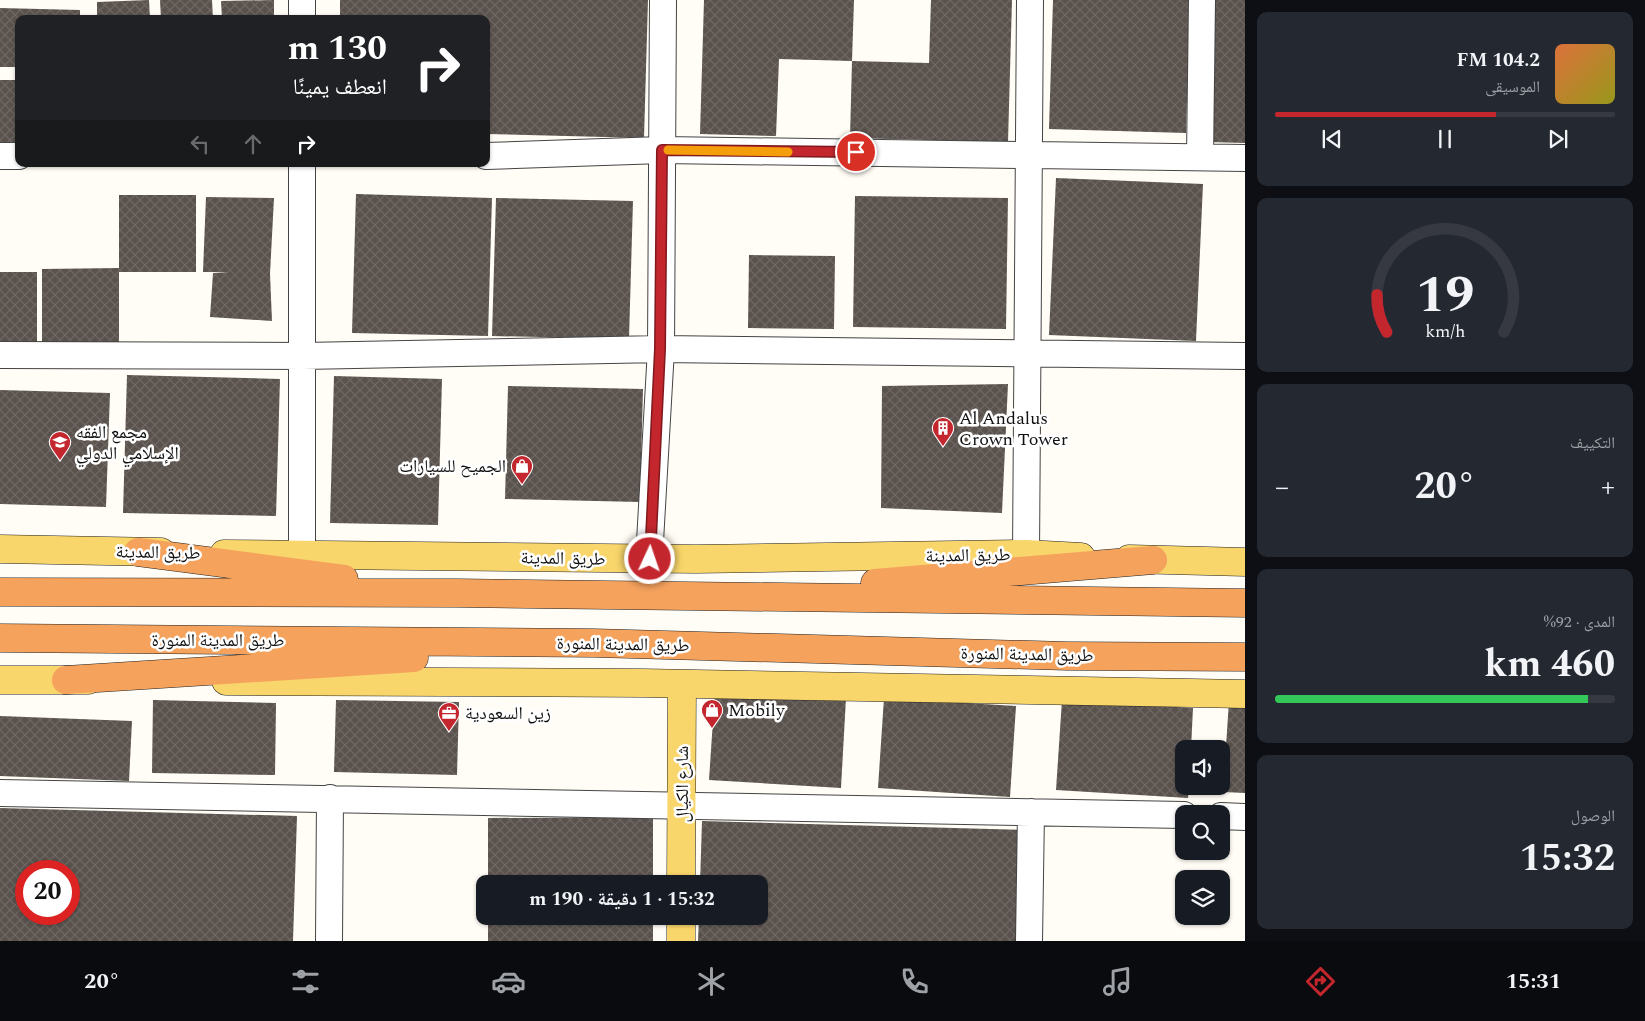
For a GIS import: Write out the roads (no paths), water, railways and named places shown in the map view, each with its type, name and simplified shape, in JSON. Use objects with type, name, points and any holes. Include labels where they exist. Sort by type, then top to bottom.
[{"type":"highway","points":[[138,552],[457,593]]},
{"type":"highway","points":[[715,597],[1153,560]]},
{"type":"highway","points":[[0,592],[457,593],[1245,603]]},
{"type":"highway","name":"طريق المدينة المنورة","points":[[0,638],[594,643],[1067,656],[1245,657]]},
{"type":"highway","points":[[66,680],[399,659],[594,643]]},
{"type":"highway","points":[[1067,656],[1245,668]]},
{"type":"main road","name":"طريق المدينة","points":[[0,549],[650,559],[1026,554],[1245,562]]},
{"type":"main road","points":[[0,680],[682,684],[1245,694]]},
{"type":"main road","name":"شارع الكيال","points":[[681,875],[682,684]]},
{"type":"main road","points":[[681,925],[681,941]]},
{"type":"street","points":[[302,0],[302,15]]},
{"type":"street","points":[[650,559],[660,349],[663,0]]},
{"type":"street","points":[[1026,554],[1029,354],[1030,0]]},
{"type":"street","points":[[1200,157],[1202,0]]},
{"type":"street","points":[[490,156],[662,150],[1245,158]]},
{"type":"street","points":[[0,156],[15,156]]},
{"type":"street","points":[[302,167],[302,555]]},
{"type":"street","points":[[0,355],[303,356],[660,349],[1245,356]]},
{"type":"street","points":[[0,793],[1175,815]]},
{"type":"street","points":[[329,941],[330,798]]},
{"type":"street","points":[[1029,941],[1031,812]]},
{"type":"street","points":[[1230,816],[1245,817]]},
{"type":"place","name":"Al Andalus Crown Tower","points":[[943,447]]},
{"type":"place","name":"مجمع الفقه الإسلامي الدولي","points":[[60,461]]},
{"type":"place","name":"الجميح للسيارات","points":[[522,485]]},
{"type":"place","name":"Mobily","points":[[712,729]]},
{"type":"place","name":"زين السعودية","points":[[449,732]]}]
